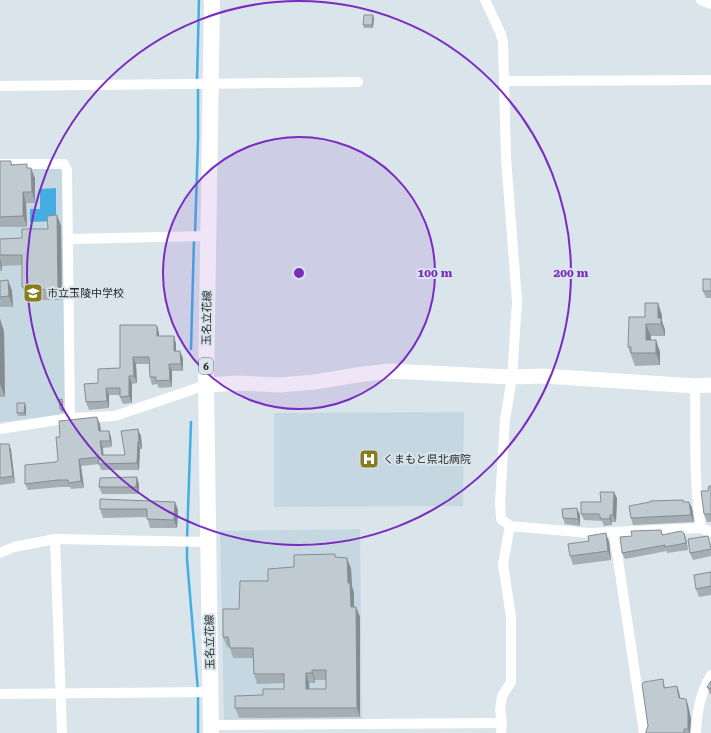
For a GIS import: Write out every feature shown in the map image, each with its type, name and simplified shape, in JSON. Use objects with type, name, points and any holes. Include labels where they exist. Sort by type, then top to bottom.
[{"type":"main road","name":"玉名立花線","points":[[211,729],[203,236],[210,85],[212,0]]},
{"type":"street","points":[[485,0],[500,32],[502,42],[505,81],[506,158],[517,301],[512,378],[505,420],[500,501],[501,519],[510,526],[590,534],[706,530],[698,511],[695,457],[695,386]]},
{"type":"street","points":[[701,0],[711,4]]},
{"type":"street","points":[[505,81],[711,80]]},
{"type":"street","points":[[0,86],[210,85],[358,82]]},
{"type":"street","points":[[0,164],[64,164],[67,170],[70,418]]},
{"type":"street","points":[[69,239],[203,236]]},
{"type":"street","points":[[0,429],[70,418],[115,416],[206,385],[239,383],[280,385],[315,382],[390,371],[512,378],[544,376],[695,386],[711,385]]},
{"type":"street","points":[[211,729],[502,728],[500,709],[502,696],[511,682],[511,617],[503,564],[510,526]]},
{"type":"street","points":[[614,533],[644,733]]},
{"type":"street","points":[[0,553],[14,546],[55,539],[209,542]]},
{"type":"street","points":[[55,539],[62,694],[62,733]]},
{"type":"street","points":[[696,733],[697,713],[703,692],[711,675]]},
{"type":"street","points":[[0,694],[210,692]]},
{"type":"shaded area","name":"市立玉陵中学校","points":[[0,166],[61,167],[64,172],[67,414],[0,422]]},
{"type":"shaded area","name":"くまもと県北病院","points":[[464,412],[463,506],[274,507],[274,413]]},
{"type":"shaded area","points":[[360,529],[362,723],[224,722],[220,531]]},
{"type":"water","points":[[56,188],[56,221],[30,222],[30,209],[40,209],[40,189]]},
{"type":"building","points":[[364,15],[373,15],[372,25],[363,25]]},
{"type":"building","points":[[0,161],[11,161],[11,165],[27,164],[27,168],[31,168],[32,192],[23,192],[23,216],[0,217]]},
{"type":"building","points":[[57,215],[58,289],[27,290],[27,287],[22,287],[22,255],[0,255],[0,239],[22,238],[22,229],[48,229],[47,216]]},
{"type":"building","points":[[703,279],[711,279],[711,291],[703,291]]},
{"type":"building","points":[[8,280],[9,296],[0,297],[0,281]]},
{"type":"building","points":[[645,303],[658,303],[658,318],[661,318],[661,324],[646,324],[646,340],[656,340],[656,353],[631,353],[631,347],[628,347],[629,317],[645,317]]},
{"type":"building","points":[[120,325],[155,325],[157,326],[157,336],[174,336],[174,351],[180,351],[181,364],[169,364],[170,380],[156,381],[156,377],[150,377],[149,357],[133,357],[134,376],[129,376],[129,396],[120,397],[120,388],[106,388],[107,401],[86,402],[84,384],[98,383],[98,369],[120,368]]},
{"type":"building","points":[[62,399],[62,409],[60,409],[59,400]]},
{"type":"building","points":[[17,403],[25,403],[24,413],[17,413]]},
{"type":"building","points":[[97,417],[99,431],[109,431],[110,441],[100,441],[102,455],[125,455],[121,431],[138,429],[139,442],[137,463],[98,464],[99,457],[79,459],[81,481],[69,483],[68,480],[58,480],[25,484],[25,465],[56,462],[58,460],[56,437],[60,437],[59,421]]},
{"type":"building","points":[[0,444],[9,444],[13,476],[0,478]]},
{"type":"building","points":[[137,477],[136,487],[99,487],[100,478]]},
{"type":"building","points":[[709,486],[711,486],[711,514],[704,514],[701,491],[708,491]]},
{"type":"building","points":[[600,492],[614,492],[613,515],[610,515],[610,519],[601,519],[599,514],[581,514],[581,502],[601,502]]},
{"type":"building","points":[[100,499],[175,502],[174,520],[147,519],[147,509],[100,509]]},
{"type":"building","points":[[683,500],[683,502],[689,502],[691,515],[631,518],[629,506],[650,501]]},
{"type":"building","points":[[577,508],[578,519],[563,518],[562,509]]},
{"type":"building","points":[[661,530],[662,535],[681,531],[684,533],[686,543],[665,547],[665,545],[622,553],[620,537],[632,536],[631,531]]},
{"type":"building","points":[[606,533],[608,551],[570,556],[568,544],[589,541],[588,536]]},
{"type":"building","points":[[708,536],[711,549],[690,553],[688,539]]},
{"type":"building","points":[[335,554],[335,557],[347,558],[351,607],[356,607],[357,708],[235,708],[235,696],[263,695],[263,689],[284,689],[284,674],[254,674],[253,648],[230,648],[228,637],[223,637],[223,609],[239,609],[240,581],[268,581],[268,569],[294,567],[294,555]],"holes":[[[312,670],[326,670],[326,689],[306,689],[306,673],[312,673]]]},
{"type":"building","points":[[711,572],[711,586],[696,589],[694,575]]},
{"type":"building","points":[[663,679],[664,688],[677,686],[679,698],[686,699],[688,729],[684,729],[684,733],[646,733],[648,726],[642,684],[644,682]]},
{"type":"building","points":[[711,681],[711,689],[707,687]]},
{"type":"waterway","points":[[197,80],[199,0]]},
{"type":"waterway","points":[[195,234],[198,85]]},
{"type":"waterway","points":[[191,349],[194,239]]},
{"type":"waterway","points":[[187,539],[191,422]]},
{"type":"waterway","points":[[187,544],[198,691]]},
{"type":"waterway","points":[[198,696],[198,733]]},
{"type":"place","name":"市立玉陵中学校","points":[[33,293]]},
{"type":"place","name":"くまもと県北病院","points":[[369,459]]}]
